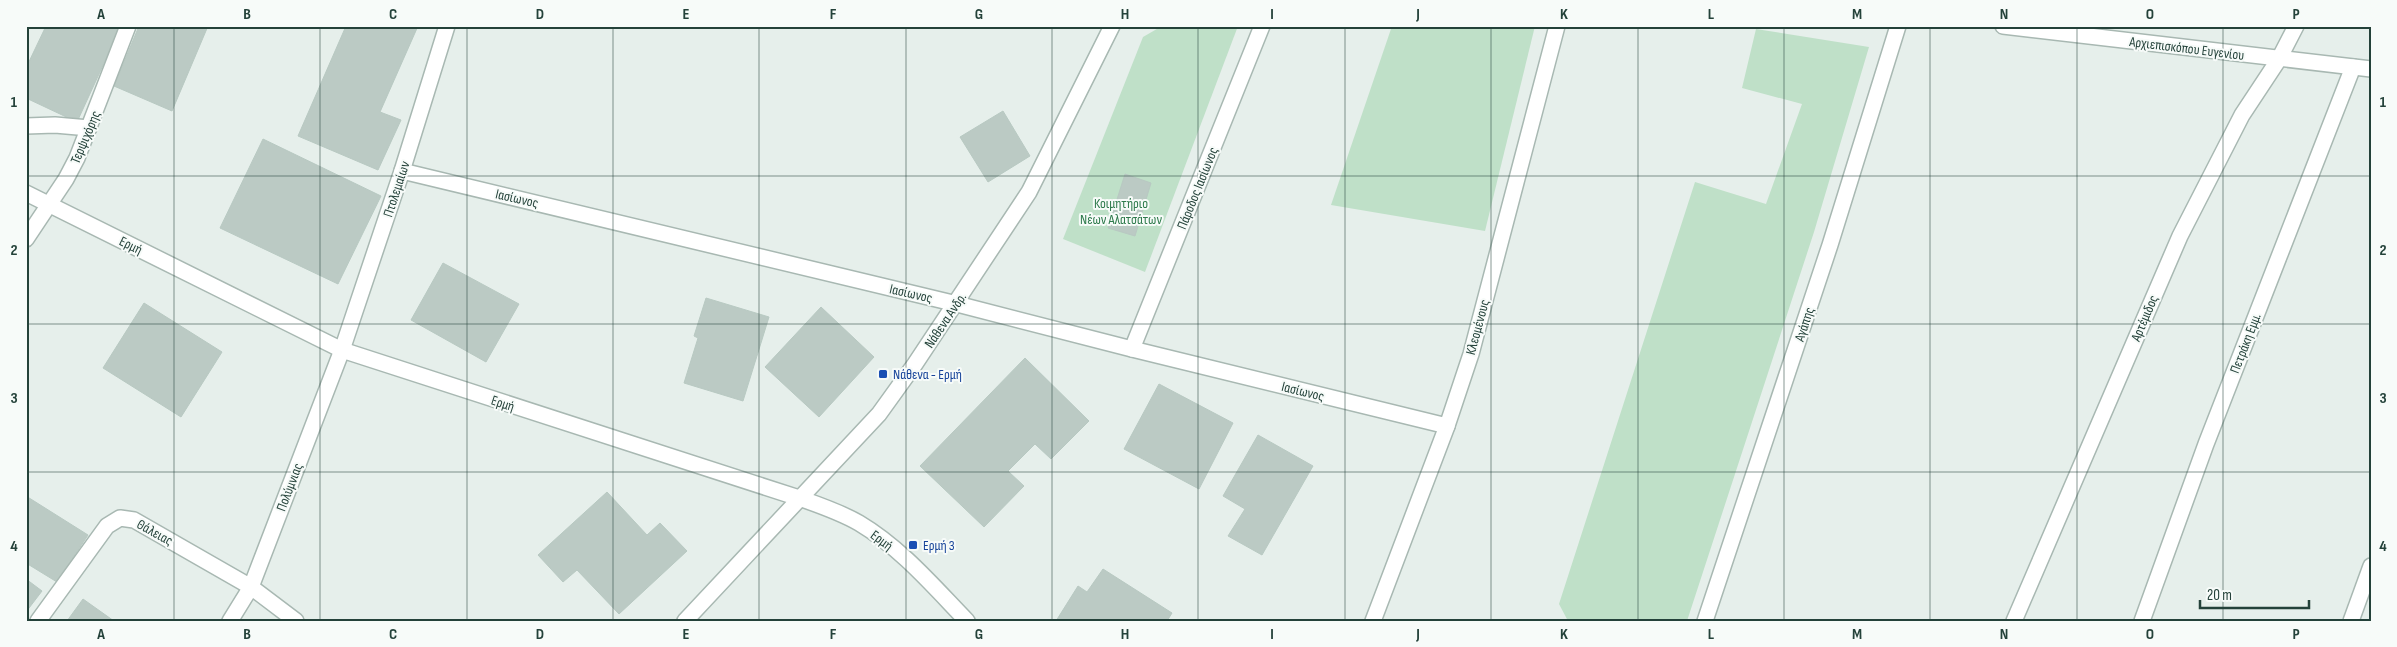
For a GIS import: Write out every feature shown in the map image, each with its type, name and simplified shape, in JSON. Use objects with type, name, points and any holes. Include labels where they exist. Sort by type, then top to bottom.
[{"type":"street","name":"Τερψιχόρης","points":[[26,240],[66,179],[89,128],[128,26]]},
{"type":"street","name":"Πτολεμαίων","points":[[342,350],[402,171],[447,26]]},
{"type":"street","name":"Νάθενα Ανδρ.","points":[[686,621],[878,414],[957,304],[1029,192],[1112,26]]},
{"type":"street","name":"Πάροδος Ιασίωνος","points":[[1132,349],[1262,26]]},
{"type":"street","name":"Κλεομένους","points":[[1373,621],[1447,426],[1471,354],[1557,26]]},
{"type":"street","name":"Αγάπης","points":[[1705,621],[1830,245],[1898,26]]},
{"type":"street","name":"Αρχιεπισκόπου Ευγενίου","points":[[2003,26],[2371,69]]},
{"type":"street","name":"Αρτέμιδος","points":[[2014,621],[2180,236],[2242,115],[2279,59],[2296,26]]},
{"type":"street","name":"Πετράκη Εμμ.","points":[[2142,621],[2210,435],[2353,67]]},
{"type":"street","points":[[26,126],[54,125],[89,128]]},
{"type":"street","name":"Ιασίωνος","points":[[402,171],[957,304],[1447,426]]},
{"type":"street","name":"Ερμή","points":[[26,193],[342,350],[799,498],[843,515],[874,534],[898,552],[968,621]]},
{"type":"street","name":"Πολύμνιας","points":[[230,621],[251,587],[342,350]]},
{"type":"street","name":"Θάλειας","points":[[38,621],[107,526],[120,518],[134,520],[251,587],[296,621]]},
{"type":"street","points":[[2351,621],[2371,566]]},
{"type":"green space","name":"Κοιμητήριο Νέων Αλατσάτων","points":[[1162,26],[1238,26],[1145,272],[1063,239],[1143,37]]},
{"type":"green space","points":[[1392,26],[1535,26],[1485,231],[1331,205]]},
{"type":"green space","points":[[1756,29],[1869,47],[1814,232],[1687,621],[1568,621],[1559,604],[1695,182],[1766,204],[1802,104],[1742,88]]},
{"type":"building","points":[[46,26],[121,26],[77,122],[26,98],[26,68]]},
{"type":"building","points":[[139,26],[208,26],[172,111],[114,86]]},
{"type":"building","points":[[346,26],[418,26],[380,112],[401,120],[378,170],[298,136]]},
{"type":"building","points":[[1003,111],[1030,156],[988,182],[960,137]]},
{"type":"building","points":[[263,139],[381,196],[338,284],[220,228]]},
{"type":"building","points":[[1125,174],[1151,183],[1135,236],[1108,228]]},
{"type":"building","points":[[443,263],[519,304],[486,362],[411,320]]},
{"type":"building","points":[[706,298],[769,317],[743,401],[684,383],[698,338],[694,336]]},
{"type":"building","points":[[144,303],[222,352],[181,417],[103,368]]},
{"type":"building","points":[[821,307],[874,357],[819,417],[765,367]]},
{"type":"building","points":[[1025,358],[1089,421],[1051,459],[1035,444],[1008,471],[1024,486],[984,527],[920,466]]},
{"type":"building","points":[[1159,384],[1233,423],[1199,489],[1124,449]]},
{"type":"building","points":[[1258,435],[1313,466],[1262,555],[1228,536],[1245,509],[1223,496]]},
{"type":"building","points":[[607,492],[647,535],[660,523],[687,551],[619,614],[577,570],[563,582],[538,555]]},
{"type":"building","points":[[26,496],[88,535],[57,582],[26,563]]},
{"type":"building","points":[[1103,569],[1172,613],[1167,621],[1056,621],[1078,586],[1087,592]]},
{"type":"building","points":[[26,579],[42,591],[26,612]]},
{"type":"building","points":[[83,599],[114,621],[67,621]]},
{"type":"place","name":"Νάθενα - Ερμή","points":[[883,374]]},
{"type":"place","name":"Ερμή 3","points":[[913,545]]}]
